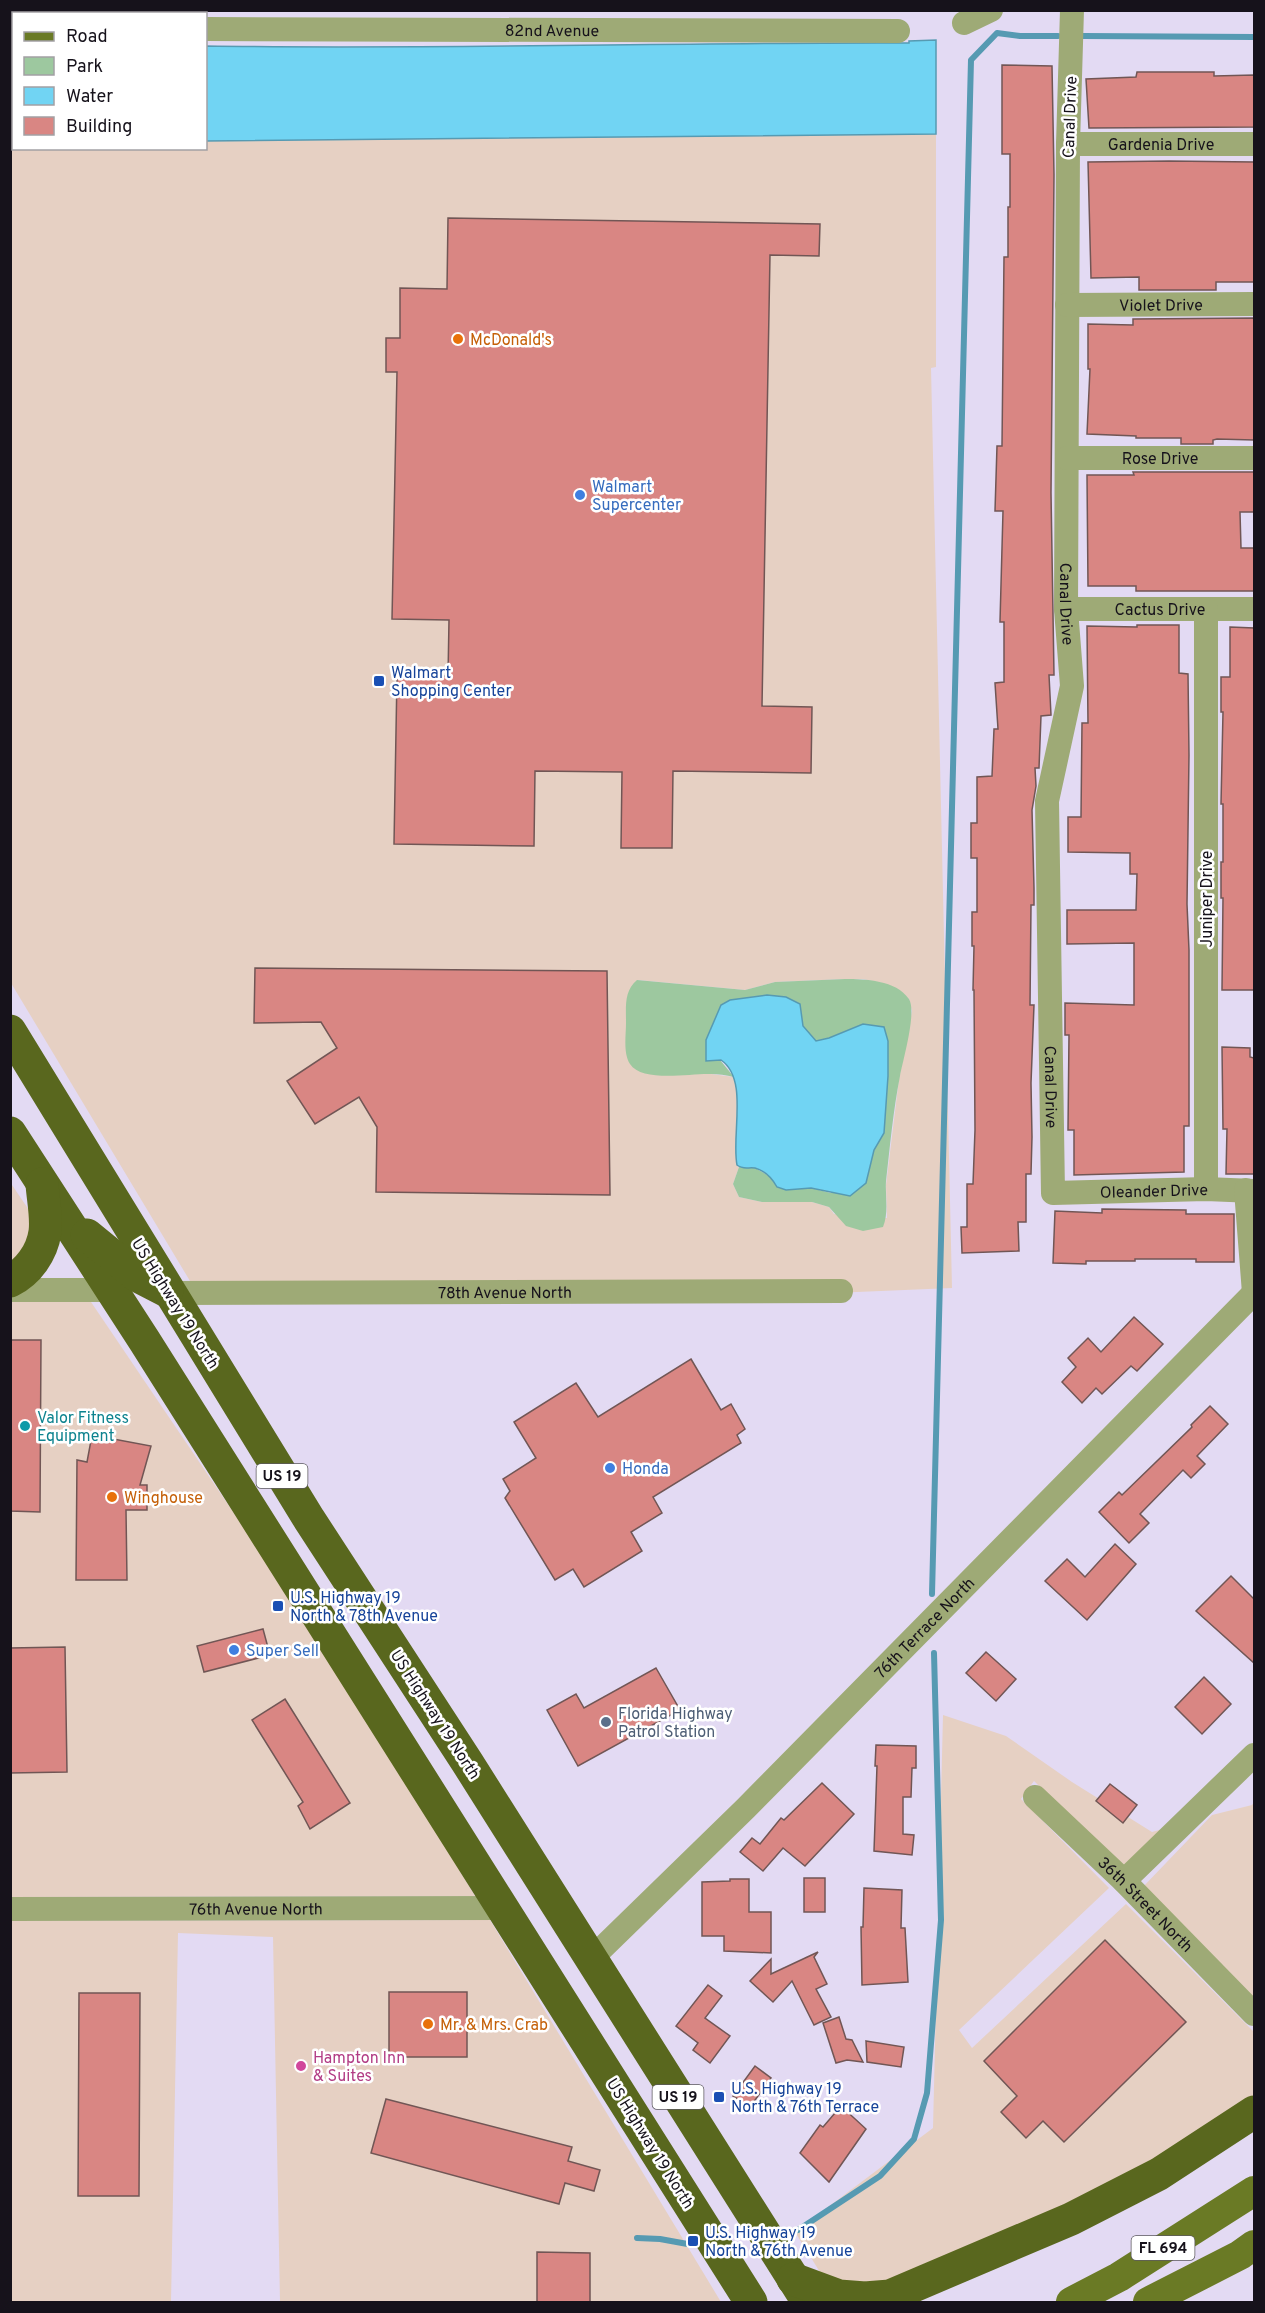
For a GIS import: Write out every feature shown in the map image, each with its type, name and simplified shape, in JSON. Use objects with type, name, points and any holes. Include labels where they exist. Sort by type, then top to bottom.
[{"type":"highway","name":"US Highway 19 North","points":[[10,1031],[309,1519],[433,1709],[800,2291]]},
{"type":"highway","name":"US Highway 19 North","points":[[10,1133],[112,1290],[743,2296]]},
{"type":"highway","points":[[10,1281],[24,1274],[35,1258],[45,1233],[42,1182]]},
{"type":"highway","points":[[63,1214],[136,1275],[171,1293]]},
{"type":"highway","points":[[112,1290],[153,1309],[280,1500],[309,1519]]},
{"type":"highway","points":[[800,2291],[865,2298],[890,2296],[1071,2219],[1159,2174],[1254,2112]]},
{"type":"highway","points":[[920,2302],[962,2265]]},
{"type":"main road","name":"FL 694","points":[[1071,2302],[1119,2277],[1254,2191]]},
{"type":"main road","name":"FL 694","points":[[1148,2302],[1240,2255],[1254,2245]]},
{"type":"street","points":[[964,23],[991,10]]},
{"type":"street","name":"Canal Drive","points":[[1053,1193],[1047,801],[1072,686],[1066,609],[1068,144],[1072,10]]},
{"type":"street","name":"82nd Avenue","points":[[207,29],[898,31]]},
{"type":"street","name":"Gardenia Drive","points":[[1068,144],[1254,144]]},
{"type":"street","name":"Violet Drive","points":[[1067,305],[1254,304]]},
{"type":"street","name":"Rose Drive","points":[[1067,458],[1254,458]]},
{"type":"street","name":"Cactus Drive","points":[[1066,609],[1254,609]]},
{"type":"street","name":"Juniper Drive","points":[[1206,609],[1206,1189]]},
{"type":"street","name":"Oleander Drive","points":[[1053,1193],[1206,1189],[1250,1191]]},
{"type":"street","points":[[1250,1191],[1254,1293]]},
{"type":"street","points":[[10,1290],[112,1290]]},
{"type":"street","name":"78th Avenue North","points":[[171,1293],[841,1291]]},
{"type":"street","name":"76th Terrace North","points":[[591,1959],[739,1815],[1254,1293]]},
{"type":"street","points":[[1124,1881],[1254,1755]]},
{"type":"street","name":"36th Street North","points":[[1035,1797],[1124,1881],[1254,2014]]},
{"type":"street","name":"76th Avenue North","points":[[10,1909],[501,1908]]},
{"type":"shaded area","points":[[11,43],[12,150],[207,150],[207,141],[936,134],[936,367],[931,368],[952,1288],[738,1297],[190,1281],[11,983]],"holes":[[[863,979],[899,990],[909,999],[912,1011],[899,1079],[886,1185],[887,1218],[834,1214],[829,1207],[812,1202],[762,1202],[739,1197],[733,1184],[739,1167],[737,1165],[737,1095],[734,1077],[711,1074],[647,1074],[638,980],[745,990],[775,982]]]},
{"type":"shaded area","points":[[10,1182],[33,1216],[34,1231],[10,1268]]},
{"type":"shaded area","points":[[10,1302],[91,1302],[315,1633],[475,1896],[11,1897]]},
{"type":"shaded area","points":[[943,1715],[1006,1736],[1072,1782],[1152,1832],[1170,1827],[1126,1872],[1034,1781],[1021,1799],[1109,1888],[959,2030],[972,2048],[1126,1904],[1254,2032],[1254,2098],[1154,2164],[888,2284],[865,2286],[823,2277],[795,2232],[933,2128]]},
{"type":"shaded area","points":[[1254,1802],[1254,2000],[1142,1888],[1212,1815],[1252,1805]]},
{"type":"shaded area","points":[[490,1920],[721,2302],[280,2302],[273,1937],[178,1933],[171,2302],[11,2302],[10,1921]]},
{"type":"green space","points":[[637,980],[745,990],[775,982],[871,980],[888,984],[903,993],[911,1005],[909,1036],[892,1129],[886,1181],[885,1221],[883,1227],[863,1231],[846,1226],[829,1207],[812,1202],[762,1202],[739,1197],[733,1184],[739,1167],[755,1168],[771,1177],[786,1190],[811,1188],[831,1193],[866,1183],[874,1150],[884,1133],[863,1024],[816,1041],[803,1026],[800,1004],[780,997],[761,996],[721,1005],[706,1040],[706,1061],[720,1060],[734,1077],[714,1074],[668,1076],[645,1073],[636,1070],[630,1064],[626,1050],[627,999],[630,989]]},
{"type":"water","points":[[936,40],[936,134],[207,141],[207,46],[382,47],[909,43],[909,41]]},
{"type":"water","points":[[767,995],[786,997],[800,1004],[803,1026],[816,1041],[863,1024],[884,1027],[888,1041],[888,1076],[884,1133],[874,1150],[866,1183],[850,1196],[811,1188],[786,1190],[777,1187],[762,1171],[737,1165],[737,1094],[734,1080],[729,1069],[721,1060],[706,1061],[706,1040],[721,1005],[730,1000]]},
{"type":"building","points":[[1002,65],[1052,66],[1054,175],[1051,493],[1054,675],[1049,675],[1051,715],[1041,716],[1039,768],[1035,768],[1036,786],[1032,810],[1034,905],[1031,905],[1030,1005],[1034,1005],[1031,1174],[1026,1174],[1026,1222],[1018,1222],[1019,1251],[962,1253],[961,1227],[967,1227],[967,1184],[973,1184],[975,1130],[972,912],[977,912],[977,858],[971,858],[971,823],[977,823],[977,777],[992,776],[994,729],[998,729],[995,683],[1004,682],[1004,622],[1000,622],[1003,511],[995,511],[997,446],[1002,446],[1004,257],[1008,257],[1008,207],[1010,207],[1010,154],[1002,154]]},
{"type":"building","points":[[1137,72],[1214,72],[1214,76],[1254,75],[1254,127],[1089,128],[1086,79],[1136,77]]},
{"type":"building","points":[[1088,162],[1254,162],[1254,282],[1216,282],[1216,290],[1139,290],[1139,277],[1091,278]]},
{"type":"building","name":"Walmart Supercenter","points":[[448,218],[820,224],[819,256],[770,255],[762,706],[812,707],[811,773],[673,771],[672,848],[621,848],[622,772],[535,771],[534,846],[394,844],[397,676],[448,676],[449,620],[392,619],[397,372],[386,372],[386,338],[400,338],[400,288],[447,289]]},
{"type":"building","points":[[1254,318],[1254,440],[1217,439],[1213,440],[1213,444],[1181,444],[1181,438],[1136,438],[1136,436],[1087,434],[1090,369],[1088,369],[1088,324],[1133,325],[1133,319]]},
{"type":"building","points":[[1133,472],[1254,472],[1254,512],[1240,512],[1241,548],[1254,548],[1254,591],[1136,591],[1136,586],[1088,586],[1087,475],[1134,475]]},
{"type":"building","points":[[1137,625],[1179,625],[1179,673],[1188,674],[1189,1126],[1184,1126],[1184,1172],[1074,1175],[1074,1130],[1068,1130],[1069,1035],[1065,1035],[1065,1003],[1134,1005],[1134,943],[1067,944],[1067,910],[1136,910],[1137,874],[1130,874],[1130,853],[1068,852],[1068,817],[1081,817],[1082,723],[1088,723],[1087,626],[1137,627]]},
{"type":"building","points":[[1230,627],[1254,628],[1254,990],[1222,990],[1223,712],[1221,712],[1221,677],[1230,677]]},
{"type":"building","points":[[255,968],[607,971],[610,1195],[376,1192],[377,1127],[359,1097],[315,1124],[287,1081],[337,1048],[321,1022],[254,1023]]},
{"type":"building","points":[[1222,1047],[1250,1048],[1250,1057],[1254,1058],[1254,1174],[1226,1174],[1227,1129],[1223,1129]]},
{"type":"building","points":[[1102,1209],[1186,1210],[1186,1214],[1234,1214],[1234,1262],[1196,1262],[1196,1259],[1135,1259],[1135,1261],[1086,1261],[1086,1264],[1053,1263],[1055,1211],[1102,1213]]},
{"type":"building","points":[[1134,1317],[1163,1344],[1137,1371],[1131,1366],[1102,1394],[1096,1388],[1082,1403],[1062,1382],[1076,1367],[1068,1358],[1088,1338],[1101,1352]]},
{"type":"building","name":"Valor Fitness Equipment","points":[[10,1340],[41,1340],[40,1512],[10,1511]]},
{"type":"building","name":"Honda","points":[[691,1359],[721,1410],[731,1404],[745,1429],[737,1435],[741,1443],[653,1497],[662,1513],[631,1532],[642,1551],[584,1587],[573,1569],[555,1580],[505,1498],[510,1491],[503,1479],[536,1458],[514,1422],[576,1383],[598,1417]]},
{"type":"building","points":[[1210,1406],[1228,1424],[1197,1456],[1205,1464],[1191,1478],[1183,1470],[1140,1514],[1149,1523],[1129,1543],[1099,1512],[1119,1492],[1122,1495],[1192,1427],[1191,1425]]},
{"type":"building","name":"Winghouse","points":[[92,1435],[151,1446],[140,1485],[147,1485],[147,1510],[126,1510],[127,1580],[76,1580],[77,1460],[87,1462]]},
{"type":"building","points":[[1115,1544],[1136,1564],[1087,1620],[1045,1581],[1067,1559],[1085,1577]]},
{"type":"building","points":[[1231,1576],[1254,1599],[1254,1663],[1196,1611]]},
{"type":"building","name":"Super Sell","points":[[263,1629],[270,1655],[204,1672],[197,1646]]},
{"type":"building","points":[[65,1647],[67,1772],[10,1773],[10,1648]]},
{"type":"building","points":[[986,1652],[1016,1679],[996,1701],[966,1673]]},
{"type":"building","name":"Florida Highway Patrol Station","points":[[656,1668],[680,1710],[578,1766],[547,1710],[576,1694],[584,1708]]},
{"type":"building","points":[[1204,1677],[1231,1704],[1202,1734],[1175,1707]]},
{"type":"building","points":[[285,1699],[350,1803],[310,1829],[298,1806],[303,1802],[252,1720]]},
{"type":"building","points":[[876,1745],[916,1746],[916,1768],[912,1768],[911,1797],[903,1797],[903,1834],[914,1835],[912,1855],[874,1851]]},
{"type":"building","points":[[822,1783],[854,1814],[805,1866],[783,1848],[763,1871],[740,1852],[752,1838],[760,1844],[781,1818],[784,1820]]},
{"type":"building","points":[[1110,1784],[1137,1805],[1123,1823],[1096,1801]]},
{"type":"building","points":[[804,1878],[825,1878],[825,1912],[804,1912]]},
{"type":"building","points":[[730,1879],[749,1879],[749,1912],[771,1912],[771,1953],[724,1951],[724,1936],[702,1936],[702,1882],[730,1881]]},
{"type":"building","points":[[864,1888],[902,1890],[901,1928],[905,1928],[908,1982],[862,1985],[861,1927],[863,1927]]},
{"type":"building","points":[[1105,1940],[1186,2022],[1064,2142],[1043,2121],[1026,2138],[1001,2112],[1017,2096],[984,2061]]},
{"type":"building","points":[[818,1952],[814,1957],[827,1984],[816,1989],[831,2017],[814,2025],[792,1981],[773,2002],[750,1981],[771,1959],[771,1974]]},
{"type":"building","points":[[708,1985],[722,1996],[705,2018],[730,2036],[710,2063],[693,2050],[698,2043],[676,2026]]},
{"type":"building","name":"Mr. & Mrs. Crab","points":[[389,1992],[467,1992],[467,2057],[389,2057]]},
{"type":"building","points":[[79,1993],[140,1993],[139,2196],[78,2196]]},
{"type":"building","points":[[839,2017],[846,2039],[852,2040],[863,2062],[847,2060],[836,2063],[823,2023]]},
{"type":"building","points":[[866,2041],[904,2047],[901,2067],[867,2062]]},
{"type":"building","points":[[755,2066],[771,2078],[750,2107],[733,2096]]},
{"type":"building","points":[[386,2099],[572,2147],[568,2161],[600,2170],[594,2191],[565,2183],[559,2204],[371,2153]]},
{"type":"building","points":[[841,2106],[866,2129],[829,2182],[800,2153],[820,2125],[823,2127]]},
{"type":"building","points":[[537,2252],[590,2253],[590,2302],[537,2302]]},
{"type":"waterway","points":[[932,1594],[971,60],[997,33],[1020,36],[1058,36]]},
{"type":"waterway","points":[[1083,36],[1254,37]]},
{"type":"waterway","points":[[798,2230],[880,2176],[914,2139],[927,2093],[941,1920],[934,1653]]},
{"type":"waterway","points":[[637,2238],[660,2239],[693,2245]]},
{"type":"place","name":"McDonald's","points":[[458,339]]},
{"type":"place","name":"Walmart Supercenter","points":[[580,495]]},
{"type":"place","name":"Walmart Shopping Center","points":[[379,681]]},
{"type":"place","name":"Valor Fitness Equipment","points":[[25,1426]]},
{"type":"place","name":"Honda","points":[[610,1468]]},
{"type":"place","name":"Winghouse","points":[[112,1497]]},
{"type":"place","name":"U.S. Highway 19 North & 78th Avenue","points":[[278,1606]]},
{"type":"place","name":"Super Sell","points":[[234,1650]]},
{"type":"place","name":"Florida Highway Patrol Station","points":[[606,1722]]},
{"type":"place","name":"Mr. & Mrs. Crab","points":[[428,2024]]},
{"type":"place","name":"Hampton Inn & Suites","points":[[301,2066]]},
{"type":"place","name":"U.S. Highway 19 North & 76th Terrace","points":[[719,2097]]},
{"type":"place","name":"U.S. Highway 19 North & 76th Avenue","points":[[693,2241]]}]
